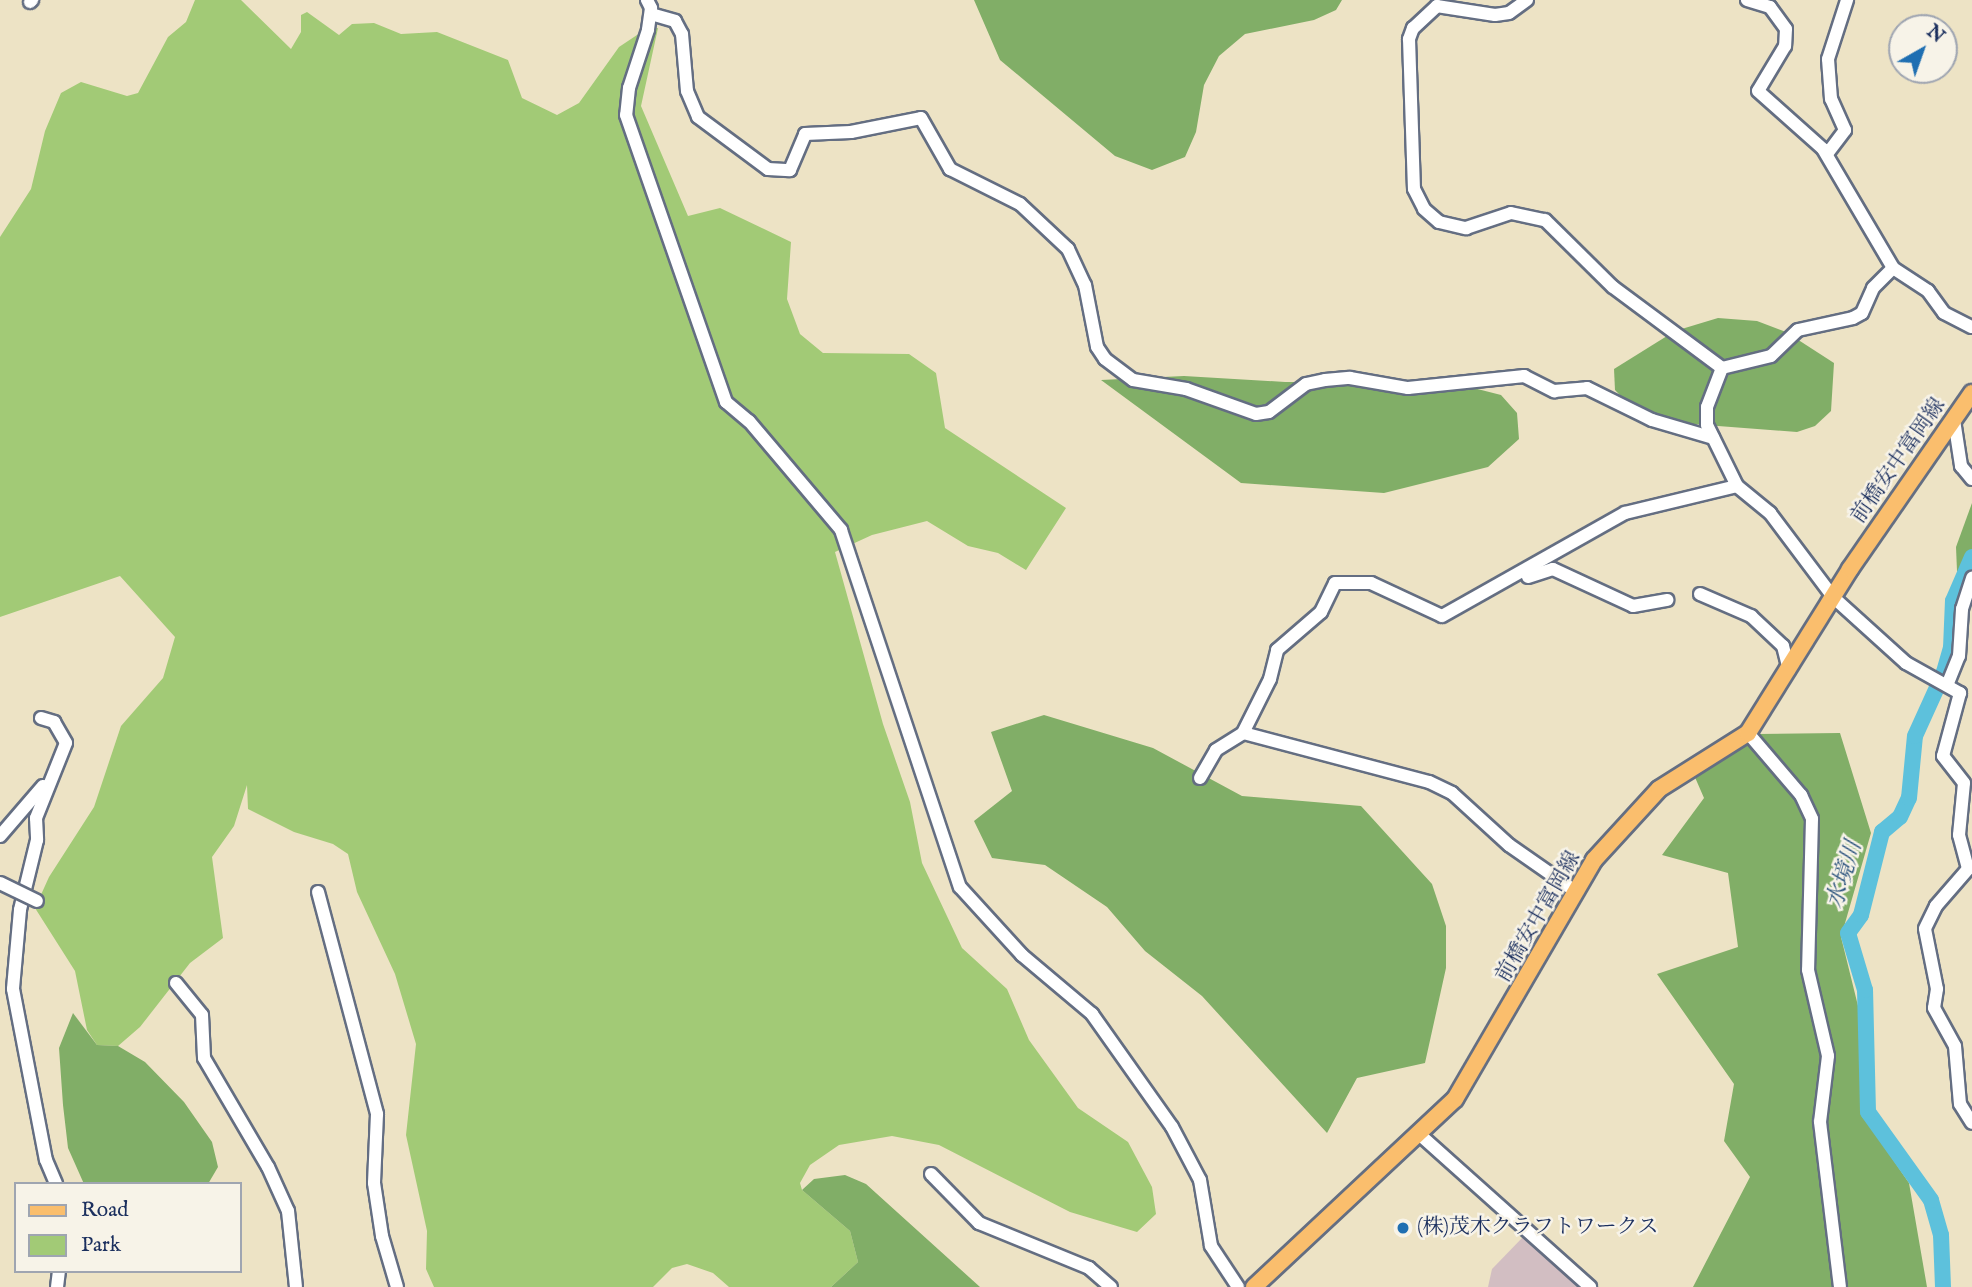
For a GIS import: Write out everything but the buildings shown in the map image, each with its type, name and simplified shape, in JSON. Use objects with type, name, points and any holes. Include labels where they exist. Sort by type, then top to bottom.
[{"type":"main road","name":"前橋安中富岡線","points":[[1254,1287],[1465,1086],[1594,860],[1640,806],[1748,733],[1833,597],[1972,393]]},
{"type":"street","points":[[647,0],[651,14],[626,115],[726,402],[749,421],[841,530],[960,887],[1022,955],[1092,1014],[1172,1127],[1200,1180],[1211,1246],[1238,1287]]},
{"type":"street","points":[[1527,0],[1509,13],[1495,15],[1437,6],[1413,28],[1409,39],[1414,185],[1424,209],[1439,222],[1466,228],[1511,213],[1545,219],[1613,287],[1722,368]]},
{"type":"street","points":[[1747,0],[1770,7],[1786,29],[1784,46],[1758,91],[1826,154],[1893,268],[1928,291],[1944,313],[1972,327]]},
{"type":"street","points":[[1826,154],[1845,130],[1831,99],[1828,59],[1847,0]]},
{"type":"street","points":[[651,14],[675,20],[682,34],[687,91],[698,117],[768,169],[790,170],[805,134],[851,132],[920,118],[950,169],[1020,204],[1068,249],[1085,285],[1097,347],[1105,359],[1133,380],[1186,389],[1256,414],[1269,412],[1306,384],[1325,380],[1350,378],[1408,388],[1524,376],[1554,391],[1587,388],[1652,420],[1713,438]]},
{"type":"street","points":[[1722,368],[1770,356],[1798,330],[1853,318],[1862,313],[1873,288],[1893,268]]},
{"type":"street","points":[[1722,368],[1707,407],[1713,438],[1737,486],[1770,513],[1833,597],[1906,663],[1948,683],[1960,693],[1943,756],[1964,783],[1959,835],[1968,869],[1936,906],[1925,929],[1937,989],[1934,1008],[1955,1046],[1960,1104],[1972,1123]]},
{"type":"street","points":[[1954,420],[1961,466],[1972,479]]},
{"type":"street","points":[[1200,778],[1216,750],[1243,733],[1270,679],[1277,650],[1321,612],[1335,583],[1371,583],[1442,616],[1625,513],[1737,486]]},
{"type":"street","points":[[1515,576],[1521,580],[1553,569],[1633,606],[1667,600]]},
{"type":"street","points":[[1948,683],[1959,656],[1962,609],[1972,578]]},
{"type":"street","points":[[1700,594],[1751,616],[1783,646],[1789,670]]},
{"type":"street","points":[[41,719],[54,722],[63,732],[66,743],[36,818],[37,840],[20,911],[13,989],[46,1160],[55,1182]]},
{"type":"street","points":[[1243,733],[1429,782],[1452,793],[1509,845],[1575,891]]},
{"type":"street","points":[[1748,733],[1801,795],[1812,819],[1808,970],[1828,1056],[1820,1122],[1840,1287]]},
{"type":"street","points":[[0,836],[57,770]]},
{"type":"street","points":[[0,883],[37,901]]},
{"type":"street","points":[[318,892],[377,1114],[374,1183],[382,1236],[397,1287]]},
{"type":"street","points":[[176,983],[202,1015],[204,1058],[288,1211],[296,1287]]},
{"type":"street","points":[[1418,1133],[1590,1287]]},
{"type":"street","points":[[931,1174],[979,1223],[1089,1268],[1111,1287]]},
{"type":"shaded area","points":[[1523,1237],[1581,1287],[1488,1287],[1492,1269]]},
{"type":"green space","points":[[195,0],[241,0],[291,49],[301,32],[301,15],[307,12],[339,35],[352,24],[374,23],[401,34],[437,32],[508,60],[522,98],[557,115],[579,103],[619,47],[646,29],[658,28],[641,106],[688,216],[720,208],[791,242],[787,299],[800,334],[823,353],[909,354],[936,373],[945,428],[1066,508],[1026,570],[998,553],[968,546],[927,521],[872,535],[835,552],[883,724],[910,802],[922,863],[962,948],[1007,989],[1029,1040],[1078,1108],[1128,1142],[1152,1187],[1156,1214],[1137,1232],[1070,1212],[939,1145],[892,1136],[839,1145],[810,1165],[800,1183],[802,1190],[850,1231],[858,1262],[831,1287],[729,1287],[713,1273],[687,1264],[672,1268],[653,1287],[434,1287],[426,1269],[427,1231],[406,1135],[416,1044],[395,974],[357,892],[348,854],[333,844],[294,832],[248,809],[247,785],[234,826],[212,857],[223,938],[190,963],[140,1027],[118,1046],[97,1045],[87,1030],[75,971],[35,908],[49,877],[94,807],[121,726],[163,678],[175,637],[120,576],[0,617],[0,237],[31,189],[45,131],[61,93],[81,82],[127,96],[138,93],[168,37],[186,22]]},
{"type":"green space","points":[[974,0],[1342,0],[1336,10],[1314,20],[1245,34],[1219,56],[1204,85],[1196,132],[1185,157],[1152,170],[1115,156],[1000,60]]},
{"type":"green space","points":[[1718,318],[1757,321],[1786,332],[1834,363],[1831,411],[1815,426],[1797,432],[1692,424],[1634,410],[1615,390],[1614,369],[1675,331]]},
{"type":"green space","points":[[1184,376],[1285,382],[1450,382],[1501,395],[1517,413],[1519,439],[1488,467],[1384,493],[1241,483],[1101,380]]},
{"type":"green space","points":[[1972,503],[1972,584],[1957,571],[1956,547]]},
{"type":"green space","points":[[1044,715],[1153,748],[1242,796],[1361,806],[1432,884],[1446,926],[1446,968],[1425,1063],[1357,1078],[1327,1133],[1202,996],[1145,951],[1107,907],[1045,865],[992,858],[974,821],[1012,791],[991,732]]},
{"type":"green space","points":[[1840,733],[1871,833],[1841,937],[1859,1010],[1861,1113],[1909,1183],[1927,1287],[1693,1287],[1750,1177],[1724,1141],[1734,1084],[1657,974],[1738,947],[1728,873],[1662,855],[1704,798],[1694,775],[1758,734]]},
{"type":"green space","points":[[73,1013],[97,1045],[118,1046],[145,1062],[184,1102],[212,1142],[218,1167],[209,1182],[83,1182],[68,1148],[59,1048]]},
{"type":"green space","points":[[845,1175],[866,1184],[980,1287],[831,1287],[858,1262],[850,1231],[802,1190],[814,1179]]},
{"type":"waterway","name":"水境川","points":[[1943,1287],[1941,1235],[1931,1200],[1868,1112],[1865,990],[1848,933],[1861,915],[1882,832],[1900,817],[1909,798],[1915,736],[1944,672],[1951,648],[1953,601],[1972,557]]},
{"type":"place","name":"(株)茂木クラフトワークス","points":[[1403,1228]]}]
